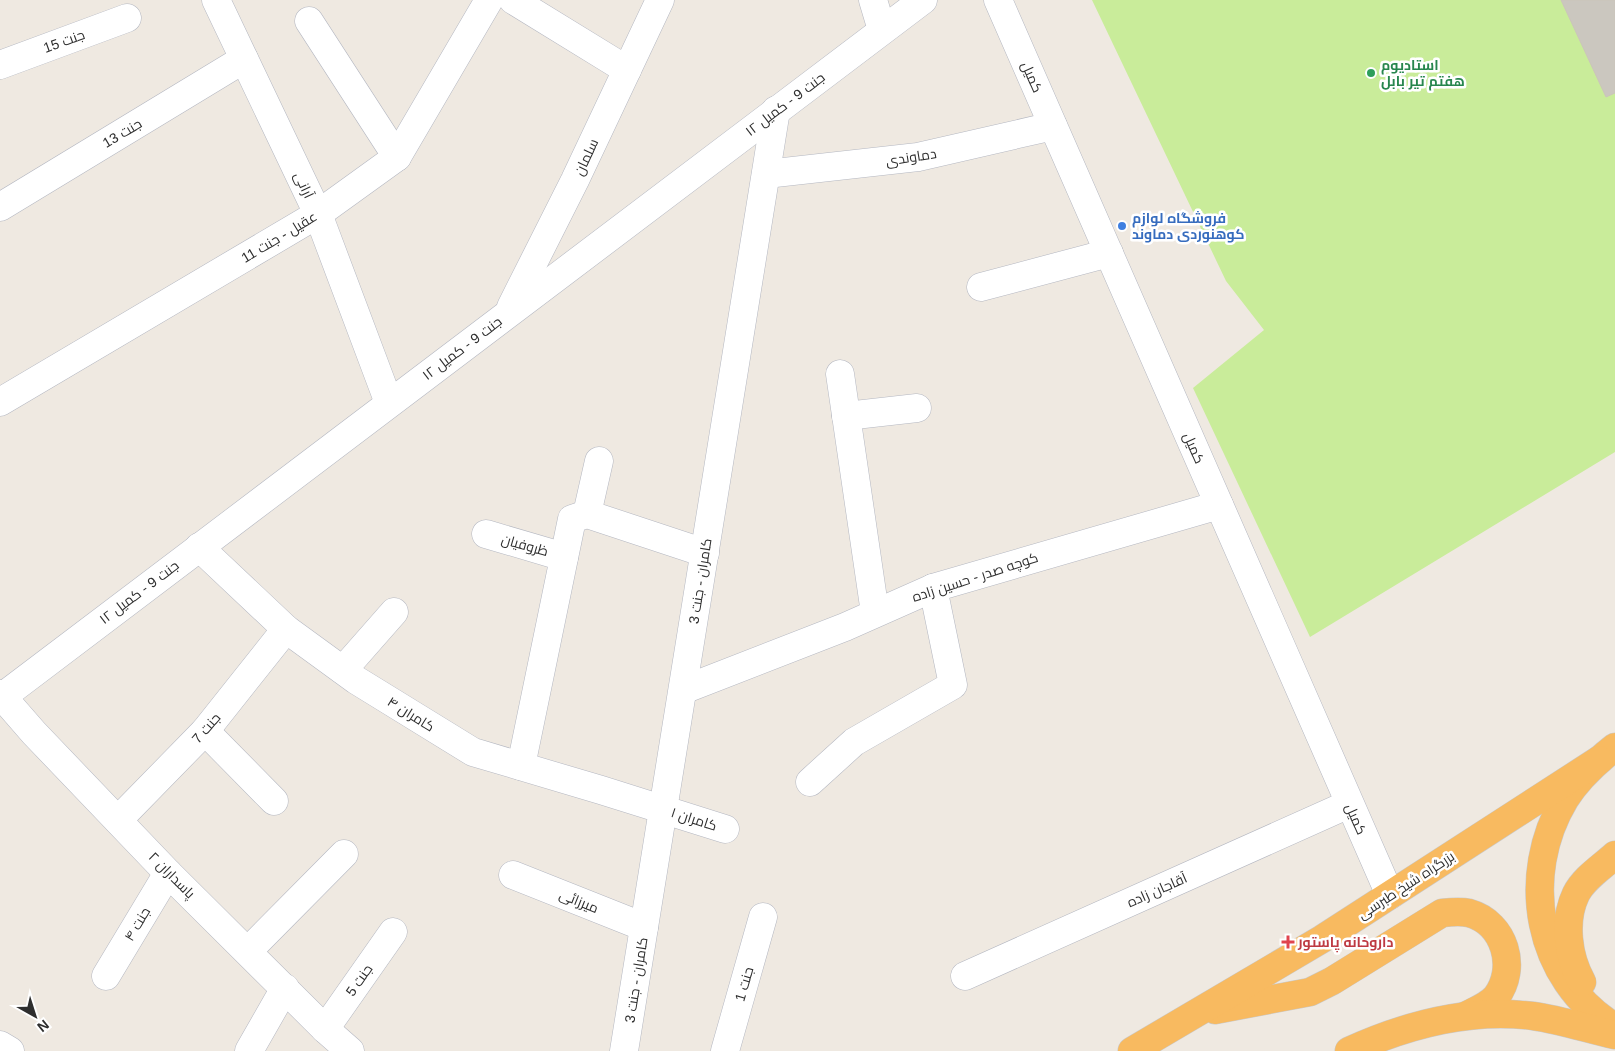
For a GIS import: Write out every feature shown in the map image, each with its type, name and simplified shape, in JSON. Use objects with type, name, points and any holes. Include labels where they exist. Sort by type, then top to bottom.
[{"type":"highway","name":"بزرگراه شیخ طبرسی","points":[[1132,1051],[1322,939],[1607,754]]},
{"type":"highway","points":[[1607,754],[1586,771],[1566,798],[1550,828],[1541,860],[1539,894],[1544,927],[1554,959],[1583,1001],[1601,1018],[1615,1027]]},
{"type":"highway","points":[[1615,855],[1593,873],[1576,894],[1568,926],[1574,962],[1580,979],[1615,1027]]},
{"type":"highway","points":[[1194,1014],[1310,992],[1332,981],[1442,913],[1469,913],[1481,918],[1492,926],[1500,936],[1506,952],[1507,968],[1504,984],[1495,998],[1482,1008],[1467,1015],[1391,1033],[1349,1051]]},
{"type":"highway","points":[[1467,1015],[1511,1014],[1534,1016],[1615,1035]]},
{"type":"street","name":"آرانی","points":[[216,0],[318,214],[389,403]]},
{"type":"street","name":"عقیل - جنت 11","points":[[0,402],[318,214],[397,157],[489,0]]},
{"type":"street","points":[[513,0],[627,70]]},
{"type":"street","name":"سلمان","points":[[508,312],[575,180],[660,0]]},
{"type":"street","points":[[873,0],[882,30]]},
{"type":"street","name":"جنت 9 - کمیل ۱۲","points":[[1,695],[923,0]]},
{"type":"street","name":"کمیل","points":[[998,0],[1390,895]]},
{"type":"street","name":"جنت 15","points":[[0,65],[127,18]]},
{"type":"street","points":[[309,21],[397,157]]},
{"type":"street","name":"جنت 13","points":[[0,207],[244,59]]},
{"type":"street","name":"کامران - جنت 3","points":[[624,1051],[776,110]]},
{"type":"street","name":"دماوندی","points":[[766,174],[918,157],[1053,126]]},
{"type":"street","points":[[980,287],[1109,253]]},
{"type":"street","points":[[840,374],[875,613]]},
{"type":"street","points":[[846,416],[917,408]]},
{"type":"street","points":[[587,514],[599,461]]},
{"type":"street","name":"کوچه صدر - حسین زاده","points":[[682,690],[875,613],[932,588],[1219,505]]},
{"type":"street","points":[[521,766],[572,519],[587,514],[705,553]]},
{"type":"street","name":"ظروفیان","points":[[486,534],[564,557]]},
{"type":"street","name":"کامران ۴","points":[[199,547],[286,629],[343,670],[473,752],[664,810]]},
{"type":"street","points":[[810,782],[854,742],[954,685],[932,588]]},
{"type":"street","points":[[343,670],[394,612]]},
{"type":"street","name":"جنت 7","points":[[118,820],[205,731],[286,629]]},
{"type":"street","name":"پاسداران ۲","points":[[1,695],[34,733],[168,873],[325,1029],[350,1051]]},
{"type":"street","points":[[205,731],[274,801]]},
{"type":"street","name":"آقاجان زاده","points":[[965,976],[1349,804]]},
{"type":"street","name":"کامران ۱","points":[[664,810],[724,829]]},
{"type":"street","points":[[248,952],[344,854]]},
{"type":"street","name":"جنت ۴","points":[[106,976],[168,873]]},
{"type":"street","name":"میرزائی","points":[[513,875],[644,927]]},
{"type":"street","name":"جنت 1","points":[[725,1051],[763,917]]},
{"type":"street","name":"جنت 5","points":[[325,1029],[394,932]]},
{"type":"street","points":[[249,1051],[285,988]]},
{"type":"street","points":[[0,1045],[10,1051]]},
{"type":"green space","points":[[1092,0],[1615,0],[1615,452],[1310,637],[1193,388],[1264,330],[1226,281]]},
{"type":"building","points":[[1561,0],[1615,0],[1615,93],[1606,97]]},
{"type":"place","name":"استادیوم هفتم تیر بابل","points":[[1371,73]]},
{"type":"place","name":"فروشگاه لوازم کوهنوردی دماوند","points":[[1122,226]]},
{"type":"place","name":"داروخانه پاستور","points":[[1288,942]]}]
